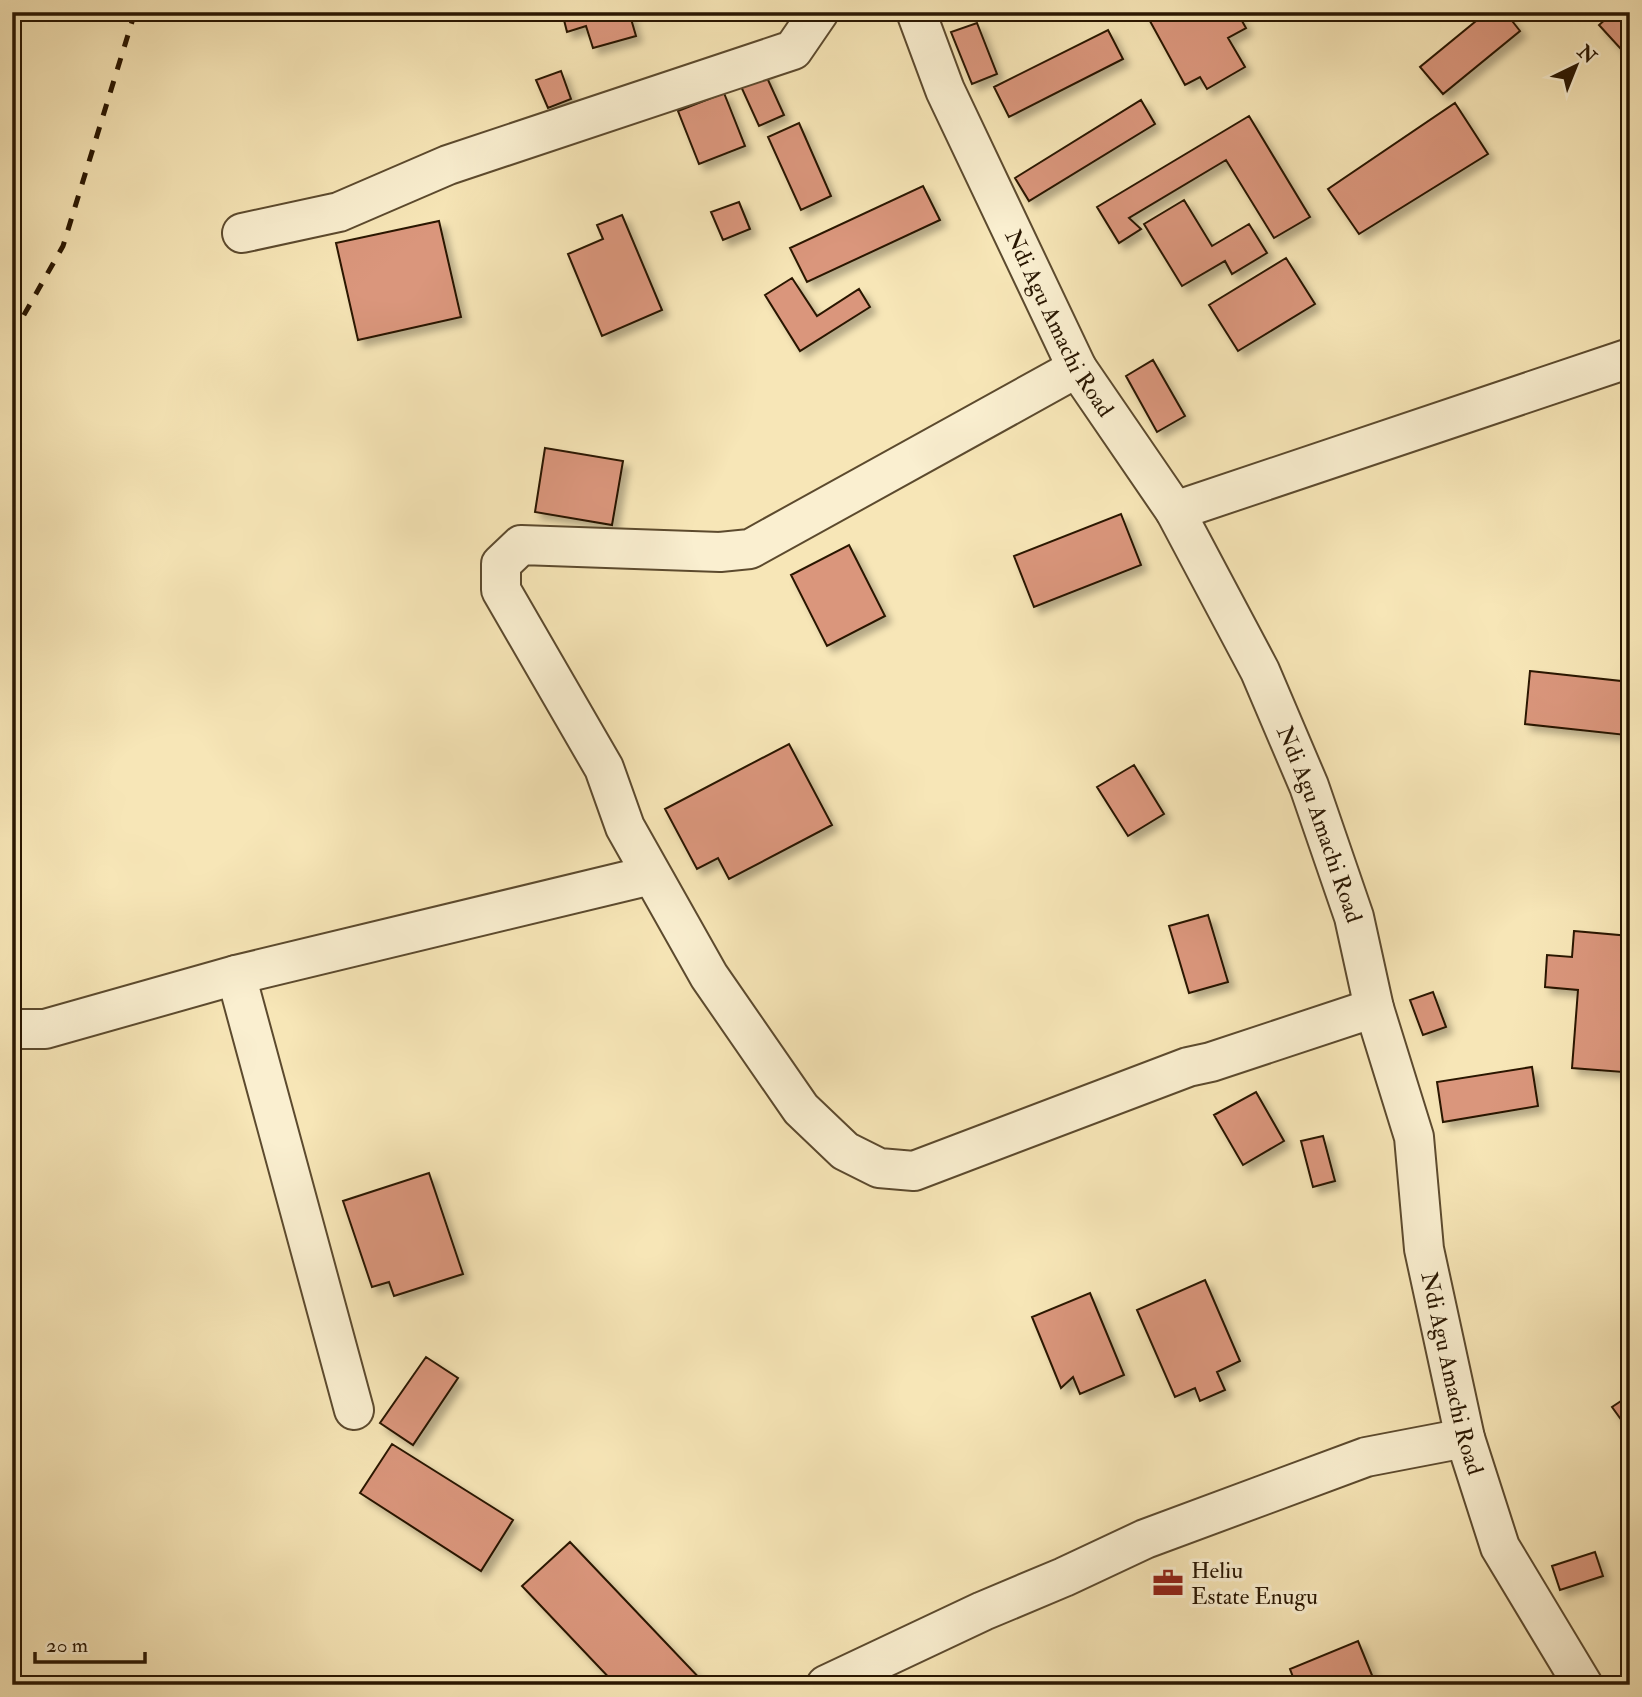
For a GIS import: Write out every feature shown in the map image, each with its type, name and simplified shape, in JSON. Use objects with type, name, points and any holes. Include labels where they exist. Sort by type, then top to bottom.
[{"type":"street","points":[[242,233],[339,212],[448,166],[793,50],[819,12]]},
{"type":"street","name":"Ndi Agu Amachi Road","points":[[916,12],[945,90],[1077,368],[1175,512],[1260,671],[1310,786],[1354,917],[1374,1008],[1414,1137],[1424,1249],[1465,1438],[1500,1547],[1583,1685]]},
{"type":"street","points":[[1175,512],[1630,358]]},
{"type":"street","points":[[1077,368],[750,549],[720,552],[521,545],[501,564],[501,590],[604,768],[625,827],[709,976],[801,1109],[845,1151],[879,1168],[914,1171],[1188,1067],[1211,1062],[1374,1008]]},
{"type":"street","points":[[12,1029],[44,1029],[236,975],[651,874]]},
{"type":"street","points":[[236,975],[354,1410]]},
{"type":"street","points":[[826,1685],[1145,1539],[1366,1457],[1465,1438]]},
{"type":"building","points":[[562,12],[629,12],[636,36],[593,48],[586,26],[567,32]]},
{"type":"building","points":[[1145,12],[1237,12],[1246,28],[1228,38],[1245,67],[1207,89],[1200,77],[1185,85]]},
{"type":"building","points":[[1487,12],[1505,12],[1520,31],[1443,94],[1420,67]]},
{"type":"building","points":[[1614,12],[1630,12],[1630,59],[1599,25]]},
{"type":"building","points":[[977,23],[997,74],[972,84],[951,32]]},
{"type":"building","points":[[1108,30],[1123,59],[1009,117],[994,87]]},
{"type":"building","points":[[561,71],[571,99],[548,108],[536,80]]},
{"type":"building","points":[[764,71],[784,115],[759,126],[739,82]]},
{"type":"building","points":[[724,93],[745,146],[699,164],[678,111]]},
{"type":"building","points":[[1141,100],[1155,124],[1029,201],[1015,178]]},
{"type":"building","points":[[1455,103],[1488,154],[1359,234],[1328,189]]},
{"type":"building","points":[[1249,116],[1310,217],[1274,238],[1226,160],[1129,218],[1141,229],[1119,243],[1097,207]]},
{"type":"building","points":[[799,123],[831,196],[801,210],[768,137]]},
{"type":"building","points":[[923,186],[940,220],[807,282],[790,248]]},
{"type":"building","points":[[1184,200],[1212,246],[1249,224],[1267,253],[1232,274],[1225,261],[1182,286],[1144,224]]},
{"type":"building","points":[[739,202],[750,229],[723,240],[711,212]]},
{"type":"building","points":[[622,215],[662,310],[602,336],[568,254],[603,239],[597,225]]},
{"type":"building","points":[[439,221],[461,317],[358,340],[336,243]]},
{"type":"building","points":[[1286,258],[1315,304],[1238,351],[1209,305]]},
{"type":"building","points":[[792,278],[817,316],[859,289],[870,307],[800,351],[765,295]]},
{"type":"building","points":[[1153,360],[1185,416],[1157,432],[1126,376]]},
{"type":"building","points":[[545,448],[623,461],[612,525],[535,512]]},
{"type":"building","points":[[1121,514],[1141,565],[1034,607],[1014,556]]},
{"type":"building","points":[[849,545],[885,616],[827,646],[791,575]]},
{"type":"building","points":[[1530,671],[1630,682],[1626,735],[1525,724]]},
{"type":"building","points":[[789,744],[832,825],[729,879],[718,858],[697,869],[665,809]]},
{"type":"building","points":[[1134,765],[1164,814],[1128,836],[1097,787]]},
{"type":"building","points":[[1208,915],[1228,982],[1189,993],[1169,926]]},
{"type":"building","points":[[1574,931],[1630,936],[1630,989],[1623,1072],[1572,1068],[1578,990],[1545,987],[1547,955],[1572,957]]},
{"type":"building","points":[[1433,992],[1446,1027],[1423,1035],[1410,1000]]},
{"type":"building","points":[[1532,1067],[1538,1106],[1443,1122],[1437,1082]]},
{"type":"building","points":[[1256,1092],[1284,1141],[1243,1165],[1214,1115]]},
{"type":"building","points":[[1323,1136],[1335,1181],[1313,1187],[1301,1141]]},
{"type":"building","points":[[429,1173],[463,1274],[394,1296],[389,1282],[372,1287],[343,1201]]},
{"type":"building","points":[[1205,1280],[1240,1361],[1217,1372],[1225,1390],[1200,1401],[1195,1388],[1175,1397],[1137,1310]]},
{"type":"building","points":[[1090,1293],[1124,1375],[1080,1394],[1073,1377],[1061,1388],[1032,1317]]},
{"type":"building","points":[[426,1357],[458,1378],[413,1445],[380,1423]]},
{"type":"building","points":[[1630,1395],[1630,1432],[1612,1407]]},
{"type":"building","points":[[392,1444],[513,1520],[481,1571],[360,1493]]},
{"type":"building","points":[[570,1542],[706,1685],[616,1685],[522,1586]]},
{"type":"building","points":[[1595,1552],[1603,1576],[1560,1590],[1552,1566]]},
{"type":"building","points":[[1358,1641],[1376,1685],[1296,1685],[1290,1669]]},
{"type":"railway","points":[[12,336],[63,246],[135,12]]},
{"type":"place","name":"Heliu Estate Enugu","points":[[1168,1583]]}]
